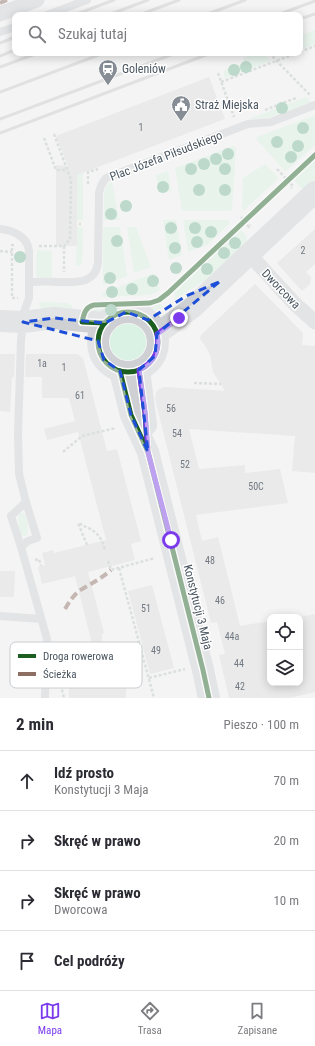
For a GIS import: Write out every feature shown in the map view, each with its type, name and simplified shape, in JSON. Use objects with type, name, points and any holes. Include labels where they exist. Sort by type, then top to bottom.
[{"type":"street","points":[[0,14],[37,0]]},
{"type":"street","points":[[153,327],[186,296],[219,282],[315,192]]},
{"type":"street","name":"Dworcowa","points":[[249,254],[295,304],[315,322]]},
{"type":"street","points":[[126,312],[138,314],[144,316],[153,327],[158,342],[158,349],[151,362],[146,367],[129,371],[108,365],[104,360],[99,348],[102,332],[115,315],[126,312]]},
{"type":"street","points":[[0,321],[23,322],[75,333],[102,332]]},
{"type":"street","name":"Konstytucji 3 Maja","points":[[129,371],[131,414],[148,452],[194,632],[209,698]]},
{"type":"lane","points":[[53,12],[74,2],[87,0]]},
{"type":"lane","points":[[0,32],[12,28]]},
{"type":"lane","name":"Plac Józefa Piłsudskiego","points":[[29,282],[78,282],[90,278],[96,271],[98,267],[99,193],[100,188],[106,178],[248,124],[271,122],[315,105]]},
{"type":"lane","points":[[0,229],[15,232],[29,246],[28,298],[24,312],[22,340],[18,434],[19,474],[37,538],[28,541],[21,547]]},
{"type":"lane","points":[[26,502],[11,516],[47,642]]},
{"type":"lane","points":[[0,616],[41,619]]},
{"type":"lane","points":[[45,688],[45,698]]},
{"type":"path","points":[[303,50],[315,46]]},
{"type":"path","points":[[272,56],[312,97]]},
{"type":"path","points":[[221,82],[289,56]]},
{"type":"path","points":[[265,110],[315,91]]},
{"type":"path","points":[[228,101],[234,99]]},
{"type":"path","points":[[54,134],[71,180],[70,239],[64,246]]},
{"type":"path","points":[[44,138],[56,170],[67,170]]},
{"type":"path","points":[[277,169],[293,186],[288,191]]},
{"type":"path","points":[[282,186],[293,176]]},
{"type":"path","points":[[238,226],[242,219],[249,216]]},
{"type":"path","points":[[242,219],[249,227],[255,222]]},
{"type":"path","points":[[0,251],[12,252]]},
{"type":"path","points":[[64,256],[64,265]]},
{"type":"path","points":[[12,257],[12,298]]},
{"type":"path","points":[[194,383],[221,384]]},
{"type":"path","points":[[63,452],[82,436],[116,428]]},
{"type":"path","points":[[87,545],[78,523],[93,530],[102,540],[105,550]]},
{"type":"path","points":[[108,562],[111,570],[155,558]]},
{"type":"path","points":[[39,559],[42,566]]},
{"type":"path","points":[[119,568],[139,642]]},
{"type":"path","points":[[142,652],[154,698]]},
{"type":"path","points":[[149,678],[187,668]]},
{"type":"highlighted area","points":[[219,282],[157,334],[155,356],[139,370],[148,452],[131,415],[120,371],[104,360],[98,341],[23,322],[54,318],[105,323],[126,312],[148,320],[186,296]]},
{"type":"green space","points":[[315,30],[315,44],[303,49],[303,35]]},
{"type":"green space","points":[[248,56],[266,56],[271,61],[225,78],[223,71],[244,63],[243,58]]},
{"type":"green space","points":[[306,97],[311,102],[271,117],[246,120]]},
{"type":"green space","points":[[315,115],[315,145],[286,171],[256,139],[257,137]]},
{"type":"green space","points":[[233,146],[236,149],[232,210],[182,211],[175,168]]},
{"type":"green space","points":[[315,159],[315,180],[305,189],[301,188],[294,178]]},
{"type":"green space","points":[[265,164],[277,176],[278,179],[243,210],[243,178]]},
{"type":"green space","points":[[77,166],[83,167],[83,220],[77,220]]},
{"type":"green space","points":[[168,171],[171,191],[159,191],[156,175]]},
{"type":"green space","points":[[112,181],[119,220],[104,220],[104,192],[107,185]]},
{"type":"green space","points":[[163,220],[176,220],[182,255],[169,260]]},
{"type":"green space","points":[[183,220],[228,220],[230,223],[207,245],[188,252]]},
{"type":"green space","points":[[77,227],[83,228],[82,262],[80,265],[76,266]]},
{"type":"green space","points":[[103,227],[120,227],[127,276],[103,285]]},
{"type":"green space","points":[[127,227],[136,227],[151,267],[134,273]]},
{"type":"green space","points":[[240,229],[247,236],[246,245],[211,277],[175,299],[175,289]]},
{"type":"green space","points":[[37,250],[52,252],[52,277],[36,276]]},
{"type":"green space","points":[[154,273],[160,290],[152,294],[102,297],[103,293]]},
{"type":"green space","points":[[39,302],[68,303],[71,306],[72,304],[72,314],[43,309],[39,305]]},
{"type":"green space","points":[[157,303],[161,304],[163,307],[150,312],[124,308],[106,315],[88,311],[92,308],[148,305]]},
{"type":"green space","points":[[132,324],[141,329],[145,335],[145,349],[141,355],[132,360],[124,360],[115,355],[111,349],[110,338],[115,329],[121,325]]},
{"type":"green space","points":[[20,513],[24,513],[27,522],[28,531],[26,536],[21,535],[18,521]]},
{"type":"building","points":[[209,77],[225,119],[77,175],[77,246],[56,246],[56,165],[68,166],[56,136]]},
{"type":"building","points":[[315,229],[315,264],[306,272],[311,277],[310,284],[302,291],[277,263]]},
{"type":"building","points":[[255,284],[303,333],[302,345],[315,346],[315,473],[292,471],[295,436],[189,429],[199,469],[245,465],[245,473],[280,469],[288,503],[196,515],[202,541],[218,537],[240,626],[267,622],[267,686],[303,686],[303,616],[315,614],[315,692],[290,698],[229,698],[219,655],[225,654],[217,622],[211,623],[155,399],[156,392],[165,387],[225,391],[213,372],[210,355],[200,339],[201,335]]},
{"type":"building","points":[[0,354],[15,354],[10,412],[0,411]]},
{"type":"building","points":[[26,354],[77,354],[83,358],[107,451],[117,449],[141,541],[131,544],[135,560],[88,572],[104,633],[102,634],[102,642],[92,642],[75,576],[42,584],[38,567],[45,565],[42,553],[53,550],[54,553],[106,540],[78,432],[47,440],[44,429],[75,421],[69,398],[42,398],[42,377],[25,377]]},
{"type":"building","points":[[0,571],[15,571],[14,597],[0,597]]},
{"type":"building","points":[[152,585],[174,668],[150,674],[128,591]]},
{"type":"building","points":[[69,688],[126,688],[126,698],[69,698]]},
{"type":"railway","points":[[82,12],[114,0]]},
{"type":"railway","points":[[116,12],[148,0]]},
{"type":"railway","points":[[147,12],[179,0]]},
{"type":"railway","points":[[213,12],[245,0]]},
{"type":"railway","points":[[285,12],[315,1]]},
{"type":"railway","points":[[303,18],[315,14]]},
{"type":"railway","points":[[0,43],[12,38]]},
{"type":"railway","points":[[0,56],[12,51]]},
{"type":"railway","points":[[0,67],[30,56]]},
{"type":"railway","points":[[0,92],[96,56]]},
{"type":"railway","points":[[0,119],[168,56]]},
{"type":"railway","points":[[0,133],[203,56]]},
{"type":"marked path","points":[[0,3],[7,0]]},
{"type":"marked path","points":[[65,609],[71,599],[79,591],[111,570]]},
{"type":"cycle path","points":[[105,323],[82,322],[87,309],[94,305],[150,303],[159,300],[315,155]]},
{"type":"cycle path","points":[[128,312],[145,317],[153,325],[158,342],[153,359],[145,367],[128,372],[111,367],[103,359],[98,342],[103,325],[111,317],[128,312]]},
{"type":"cycle path","points":[[139,370],[145,413],[147,444]]},
{"type":"cycle path","points":[[120,371],[131,415],[148,452],[209,698]]},
{"type":"place","name":"Goleniów","points":[[108,86]]},
{"type":"place","name":"Straż Miejska","points":[[181,122]]},
{"type":"route","points":[[171,540],[148,452],[145,412],[140,386],[139,370],[146,367],[155,356],[158,349],[157,334],[179,318]]}]
